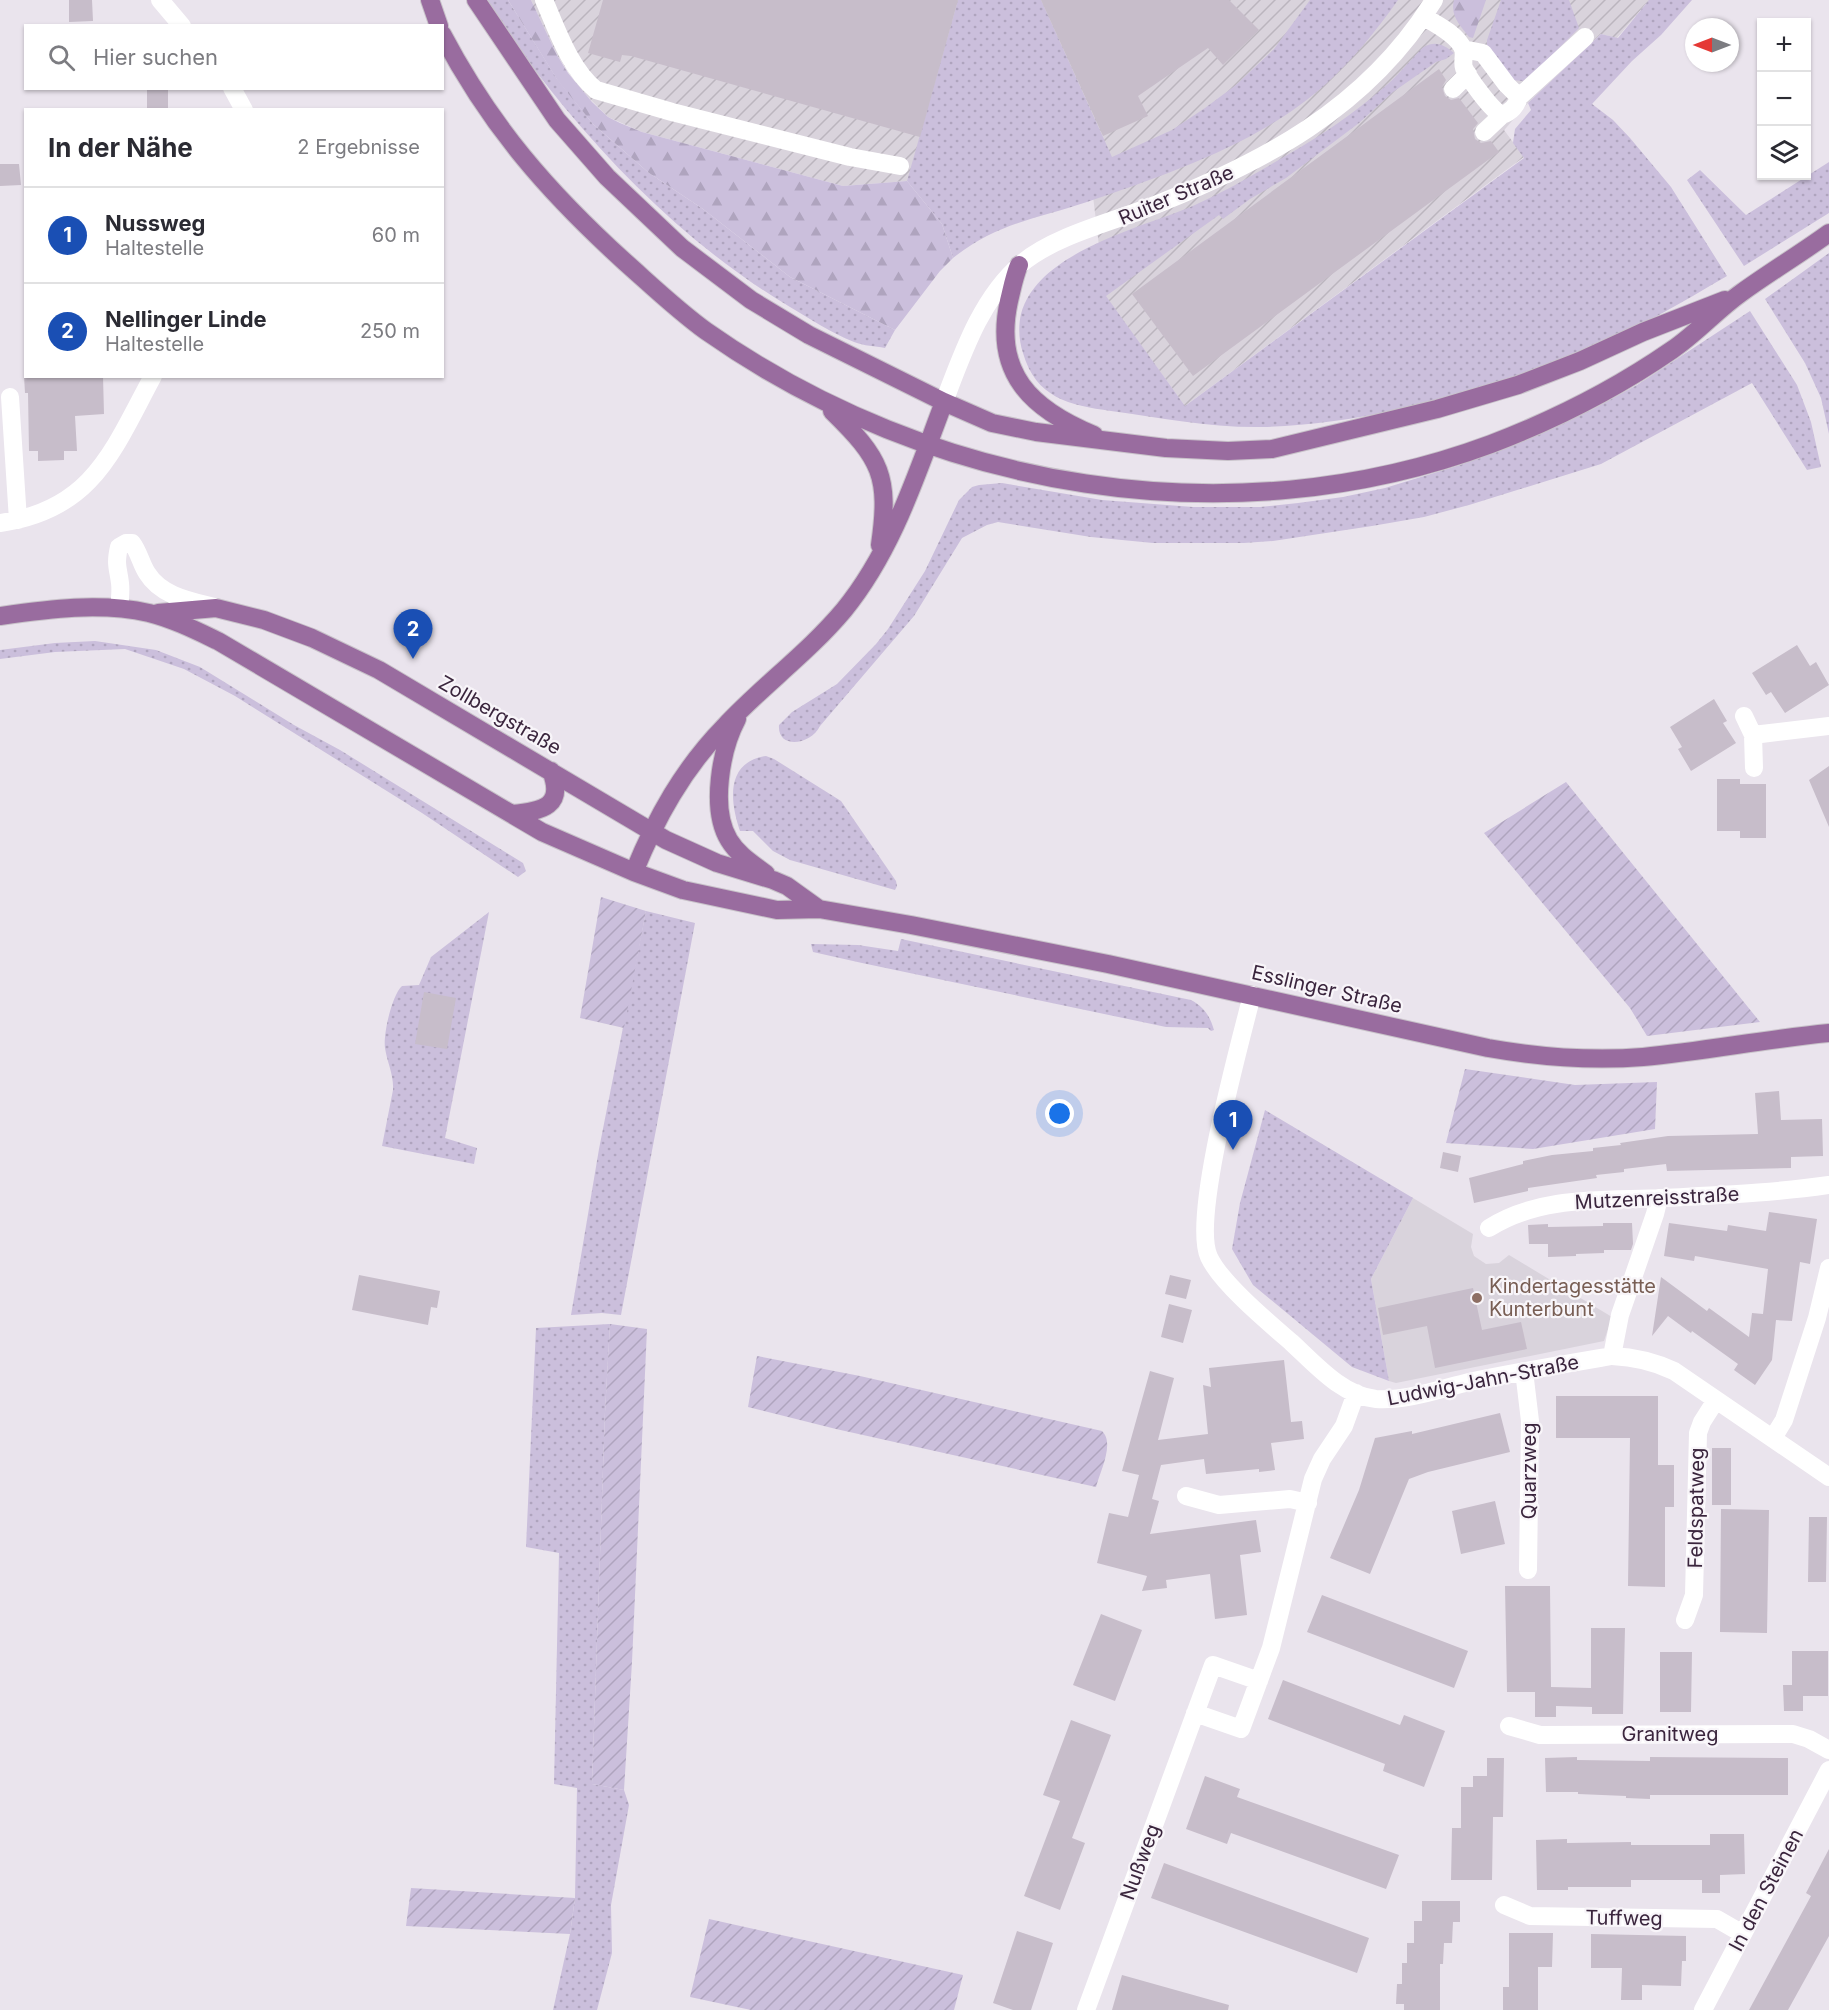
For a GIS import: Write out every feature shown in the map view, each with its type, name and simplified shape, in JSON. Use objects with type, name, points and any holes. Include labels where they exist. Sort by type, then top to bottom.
[{"type":"main road","points":[[430,0],[438,24]]},
{"type":"main road","points":[[476,0],[557,120],[607,177],[682,248],[744,295],[828,346],[992,423],[1036,432],[1166,448],[1228,451],[1294,445],[1437,409],[1518,385],[1738,295]]},
{"type":"main road","points":[[444,38],[462,71],[505,134],[540,178],[577,216],[702,328],[766,370],[877,426],[1012,470],[1121,489],[1177,493],[1252,493],[1345,483],[1415,467],[1490,444],[1604,391],[1670,351],[1738,295],[1829,233]]},
{"type":"main road","points":[[1019,265],[1013,282],[1004,328],[1006,353],[1014,374],[1027,393],[1052,412],[1110,441]]},
{"type":"main road","points":[[818,398],[861,441],[876,465],[882,480],[885,511],[875,564]]},
{"type":"main road","points":[[633,872],[650,831],[665,803],[697,756],[742,709],[827,629],[860,590],[892,532],[944,402]]},
{"type":"main road","name":"Zollbergstraße","points":[[0,616],[66,609],[119,608],[150,614],[191,628],[218,641],[543,832],[633,872]]},
{"type":"main road","name":"Zollbergstraße","points":[[150,614],[216,608],[272,623],[342,652],[379,670],[650,831]]},
{"type":"main road","points":[[742,709],[723,757],[721,818],[734,848],[773,880]]},
{"type":"main road","points":[[512,814],[546,806],[554,800],[557,791],[551,771]]},
{"type":"main road","name":"Esslinger Straße","points":[[650,831],[717,863],[773,880],[793,890],[819,909]]},
{"type":"main road","name":"Esslinger Straße","points":[[633,872],[683,890],[720,899],[777,910],[819,909],[1087,960],[1488,1048],[1551,1057],[1641,1057],[1829,1033]]},
{"type":"street","points":[[160,0],[180,24]]},
{"type":"street","points":[[543,0],[570,55],[590,85],[603,93],[839,154],[900,166]]},
{"type":"street","name":"Ruiter Straße","points":[[944,402],[976,325],[996,293],[1019,265],[1054,244],[1198,187],[1257,160],[1294,139],[1336,109],[1372,78],[1392,58],[1424,17],[1434,0]]},
{"type":"street","points":[[1424,17],[1453,37],[1463,49],[1483,53],[1519,97]]},
{"type":"street","points":[[1484,132],[1502,114],[1515,106],[1519,97],[1585,37]]},
{"type":"street","points":[[1463,49],[1463,63],[1468,74],[1495,111],[1502,114]]},
{"type":"street","points":[[1453,89],[1468,74]]},
{"type":"street","points":[[233,90],[243,108]]},
{"type":"street","points":[[8,522],[44,513],[56,507],[93,477],[115,446],[152,378]]},
{"type":"street","points":[[8,522],[10,398]]},
{"type":"street","points":[[0,423],[8,522]]},
{"type":"street","points":[[119,608],[120,582],[116,559],[119,548],[126,543],[132,543],[150,578],[161,588],[176,597],[216,608]]},
{"type":"street","points":[[1744,717],[1753,735],[1754,768]]},
{"type":"street","points":[[1753,735],[1829,726]]},
{"type":"street","name":"Ludwig-Jahn-Straße","points":[[1252,995],[1209,1188],[1205,1215],[1207,1252],[1221,1275],[1272,1325],[1334,1380],[1368,1398],[1388,1399],[1435,1392],[1524,1371],[1612,1356],[1631,1357],[1674,1371],[1829,1477]]},
{"type":"street","name":"Mutzenreisstraße","points":[[1489,1228],[1526,1210],[1578,1202],[1758,1193],[1829,1185]]},
{"type":"street","points":[[1612,1356],[1620,1315],[1659,1198]]},
{"type":"street","points":[[1773,1438],[1784,1420],[1817,1318],[1829,1268]]},
{"type":"street","name":"Quarzweg","points":[[1524,1371],[1530,1421],[1528,1570]]},
{"type":"street","points":[[1195,1713],[1241,1729],[1271,1648],[1313,1479],[1322,1459],[1344,1426],[1356,1393]]},
{"type":"street","name":"Feldspatweg","points":[[1685,1620],[1694,1595],[1698,1433],[1716,1400]]},
{"type":"street","points":[[1186,1496],[1219,1505],[1290,1499],[1308,1503]]},
{"type":"street","name":"Nußweg","points":[[1086,2010],[1213,1665],[1259,1681]]},
{"type":"street","name":"Granitweg","points":[[1509,1726],[1540,1735],[1793,1734],[1809,1739],[1829,1750]]},
{"type":"street","name":"In den Steinen","points":[[1702,2010],[1829,1770]]},
{"type":"street","name":"Tuffweg","points":[[1504,1905],[1530,1917],[1717,1919],[1743,1934]]},
{"type":"shaded area","points":[[531,0],[1649,0],[1617,38],[1601,34],[1528,103],[1504,130],[1524,157],[1185,406],[1105,296],[1090,171],[1009,190],[907,181],[843,186],[642,132],[608,117],[580,89],[557,55]]},
{"type":"shaded area","name":"Kindertagesstätte Kunterbunt","points":[[1413,1198],[1473,1234],[1471,1247],[1474,1256],[1486,1264],[1499,1263],[1509,1255],[1612,1317],[1604,1341],[1396,1383],[1389,1381],[1371,1279]]},
{"type":"green space","points":[[487,0],[508,0],[557,79],[593,124],[649,173],[703,209],[790,277],[895,330],[885,348],[854,342],[790,307],[727,265],[669,217],[589,137],[524,56]]},
{"type":"green space","points":[[508,0],[531,0],[568,73],[608,117],[642,132],[843,186],[907,181],[942,224],[953,258],[940,271],[895,330],[790,277],[703,209],[649,173],[593,124],[558,81]]},
{"type":"green space","points":[[958,0],[1041,0],[1112,157],[1172,130],[1236,85],[1274,49],[1310,0],[1398,0],[1365,43],[1327,83],[1273,123],[1213,154],[1150,180],[1001,229],[969,246],[953,258],[942,224],[907,181]]},
{"type":"green space","points":[[1454,0],[1486,0],[1473,38],[1469,37],[1457,20],[1453,11]]},
{"type":"green space","points":[[1501,0],[1569,0],[1579,28],[1523,81],[1511,80],[1487,49],[1487,40]]},
{"type":"green space","points":[[1649,0],[1692,0],[1661,35],[1632,61],[1592,104],[1613,120],[1671,187],[1727,276],[1622,334],[1549,366],[1428,403],[1343,420],[1263,427],[1187,422],[1081,406],[1056,397],[1036,380],[1023,353],[1019,324],[1031,292],[1048,274],[1070,258],[1094,245],[1195,205],[1243,181],[1301,147],[1337,124],[1371,98],[1424,47],[1436,44],[1451,50],[1454,53],[1436,62],[1393,92],[1359,123],[1286,178],[1250,199],[1223,219],[1219,215],[1106,296],[1185,406],[1524,158],[1513,143],[1515,129],[1531,110],[1528,103],[1601,34],[1618,38]]},
{"type":"green space","points":[[1829,162],[1829,213],[1744,266],[1687,180],[1700,170],[1746,215],[1801,180],[1811,180],[1811,173]]},
{"type":"green space","points":[[1829,253],[1829,434],[1821,398],[1805,363],[1765,299]]},
{"type":"green space","points":[[1750,311],[1797,385],[1811,422],[1821,467],[1807,470],[1752,383],[1601,464],[1424,517],[1273,541],[1244,543],[1153,543],[1091,537],[998,522],[962,538],[914,616],[816,732],[803,741],[795,742],[783,738],[780,733],[779,725],[792,712],[837,684],[888,629],[925,571],[959,500],[972,487],[1002,483],[1102,500],[1193,507],[1260,507],[1343,497],[1385,488],[1460,465],[1591,410],[1637,385]]},
{"type":"green space","points":[[95,641],[156,650],[200,667],[523,863],[526,871],[518,877],[422,813],[235,696],[184,669],[125,649],[55,652],[0,659],[0,650]]},
{"type":"green space","points":[[766,756],[841,801],[896,881],[895,890],[790,860],[773,851],[753,831],[740,831],[733,796],[737,775],[743,766]]},
{"type":"green space","points":[[1566,782],[1760,1022],[1647,1036],[1630,1008],[1484,833]]},
{"type":"green space","points":[[601,897],[646,911],[624,1028],[580,1018]]},
{"type":"green space","points":[[646,911],[695,923],[621,1315],[602,1313],[571,1315],[599,1149]]},
{"type":"green space","points":[[489,912],[445,1138],[477,1148],[474,1164],[382,1146],[393,1090],[385,1048],[385,1034],[398,991],[402,986],[419,985],[431,957]]},
{"type":"green space","points":[[901,939],[1191,1000],[1206,1012],[1214,1030],[1166,1027],[862,963],[813,952],[811,944],[858,945],[898,951]]},
{"type":"green space","points":[[1465,1069],[1575,1085],[1657,1082],[1655,1129],[1533,1149],[1446,1143]]},
{"type":"green space","points":[[1265,1110],[1413,1198],[1371,1279],[1389,1381],[1352,1367],[1253,1285],[1232,1249],[1240,1203]]},
{"type":"green space","points":[[610,1324],[592,1784],[624,1790],[629,1805],[611,1905],[612,1953],[597,2010],[553,2010],[570,1934],[575,1898],[577,1788],[554,1784],[559,1553],[526,1547],[536,1328]]},
{"type":"green space","points":[[610,1324],[647,1329],[624,1790],[592,1784]]},
{"type":"green space","points":[[757,1356],[860,1376],[1102,1431],[1106,1436],[1107,1450],[1096,1487],[748,1407]]},
{"type":"green space","points":[[411,1888],[575,1898],[570,1934],[406,1926]]},
{"type":"green space","points":[[709,1919],[963,1975],[954,2010],[751,2010],[690,1997]]},
{"type":"building","points":[[69,0],[92,0],[93,21],[69,22]]},
{"type":"building","points":[[603,0],[958,0],[920,137],[631,56],[622,55],[620,62],[588,53]]},
{"type":"building","points":[[1041,0],[1229,0],[1259,30],[1223,65],[1208,48],[1138,96],[1148,116],[1103,136]]},
{"type":"building","points":[[1439,69],[1446,80],[1442,87],[1445,96],[1451,100],[1459,98],[1478,123],[1473,129],[1475,139],[1481,143],[1491,141],[1499,152],[1193,376],[1132,294]]},
{"type":"building","points":[[147,90],[168,90],[168,108],[147,108]]},
{"type":"building","points":[[0,164],[19,164],[21,185],[0,186]]},
{"type":"building","points":[[24,378],[103,378],[104,414],[75,416],[77,451],[64,451],[64,460],[38,461],[38,451],[29,451],[28,393],[25,393]]},
{"type":"building","points":[[1797,645],[1810,666],[1816,662],[1829,685],[1785,713],[1771,692],[1766,695],[1752,673]]},
{"type":"building","points":[[1714,699],[1727,721],[1723,723],[1736,743],[1691,771],[1678,749],[1682,747],[1670,727]]},
{"type":"building","points":[[1829,766],[1829,827],[1809,780]]},
{"type":"building","points":[[1717,779],[1740,779],[1740,784],[1766,784],[1766,838],[1740,838],[1740,831],[1717,831]]},
{"type":"building","points":[[424,992],[456,998],[447,1049],[415,1044]]},
{"type":"building","points":[[1779,1091],[1781,1120],[1822,1119],[1823,1156],[1791,1157],[1791,1168],[1667,1171],[1666,1164],[1624,1169],[1624,1172],[1528,1188],[1528,1191],[1474,1203],[1469,1178],[1523,1164],[1523,1161],[1552,1155],[1593,1151],[1593,1148],[1668,1136],[1758,1134],[1755,1093]]},
{"type":"building","points":[[1443,1152],[1461,1156],[1458,1172],[1440,1168]]},
{"type":"building","points":[[1769,1212],[1817,1219],[1810,1264],[1800,1262],[1792,1321],[1776,1320],[1772,1360],[1755,1385],[1734,1370],[1738,1364],[1668,1316],[1652,1336],[1661,1277],[1707,1311],[1709,1308],[1749,1337],[1752,1313],[1763,1314],[1768,1269],[1695,1256],[1694,1261],[1664,1256],[1669,1223],[1727,1231],[1728,1225],[1766,1231]]},
{"type":"building","points":[[1603,1223],[1632,1223],[1631,1250],[1604,1250],[1604,1253],[1548,1257],[1548,1244],[1529,1244],[1528,1225],[1603,1226]]},
{"type":"building","points":[[359,1275],[440,1291],[437,1308],[431,1307],[428,1325],[352,1310]]},
{"type":"building","points":[[1170,1275],[1191,1280],[1186,1299],[1165,1294]]},
{"type":"building","points":[[1473,1288],[1482,1330],[1521,1322],[1527,1349],[1435,1368],[1427,1326],[1383,1335],[1378,1308]]},
{"type":"building","points":[[1169,1304],[1192,1310],[1183,1343],[1161,1337]]},
{"type":"building","points":[[1284,1360],[1291,1422],[1302,1421],[1304,1439],[1271,1443],[1275,1470],[1259,1472],[1259,1469],[1206,1474],[1204,1459],[1161,1465],[1152,1499],[1159,1501],[1150,1534],[1256,1520],[1261,1552],[1240,1555],[1247,1615],[1215,1619],[1210,1574],[1166,1580],[1167,1588],[1142,1591],[1147,1576],[1097,1563],[1109,1513],[1128,1517],[1139,1475],[1122,1471],[1150,1371],[1174,1378],[1158,1440],[1208,1434],[1203,1385],[1211,1387],[1209,1368]]},
{"type":"building","points":[[1556,1396],[1658,1396],[1658,1465],[1674,1465],[1674,1507],[1665,1507],[1665,1587],[1628,1586],[1630,1438],[1556,1438]]},
{"type":"building","points":[[1500,1413],[1510,1452],[1428,1472],[1409,1479],[1370,1574],[1330,1558],[1359,1490],[1375,1438],[1412,1431],[1412,1434]]},
{"type":"building","points":[[1712,1448],[1731,1448],[1731,1505],[1712,1505]]},
{"type":"building","points":[[1495,1501],[1505,1544],[1461,1554],[1452,1511]]},
{"type":"building","points":[[1721,1509],[1769,1510],[1767,1633],[1720,1632]]},
{"type":"building","points":[[1809,1517],[1827,1517],[1826,1582],[1808,1582]]},
{"type":"building","points":[[1505,1586],[1550,1586],[1551,1687],[1591,1688],[1591,1628],[1625,1628],[1623,1714],[1592,1714],[1592,1707],[1556,1706],[1556,1717],[1535,1717],[1535,1692],[1507,1692]]},
{"type":"building","points":[[1322,1595],[1468,1651],[1454,1688],[1307,1632]]},
{"type":"building","points":[[1101,1614],[1142,1630],[1115,1701],[1073,1685]]},
{"type":"building","points":[[1792,1651],[1828,1651],[1828,1696],[1803,1696],[1803,1711],[1784,1711],[1783,1685],[1792,1685]]},
{"type":"building","points":[[1660,1652],[1692,1652],[1691,1712],[1660,1712]]},
{"type":"building","points":[[1283,1680],[1400,1725],[1404,1715],[1445,1731],[1424,1787],[1383,1771],[1385,1764],[1268,1719]]},
{"type":"building","points":[[1071,1720],[1111,1735],[1072,1838],[1085,1843],[1060,1910],[1024,1896],[1060,1801],[1043,1795]]},
{"type":"building","points":[[1577,1757],[1577,1760],[1650,1761],[1650,1757],[1788,1758],[1788,1795],[1650,1795],[1650,1799],[1578,1794],[1578,1792],[1546,1792],[1545,1758]]},
{"type":"building","points":[[1487,1758],[1504,1758],[1503,1817],[1493,1817],[1492,1880],[1451,1880],[1452,1828],[1461,1828],[1461,1787],[1473,1787],[1473,1776],[1487,1776]]},
{"type":"building","points":[[1205,1776],[1240,1789],[1237,1797],[1399,1855],[1386,1889],[1231,1833],[1227,1844],[1186,1829]]},
{"type":"building","points":[[1710,1834],[1744,1834],[1745,1874],[1720,1875],[1720,1893],[1702,1893],[1702,1880],[1631,1880],[1631,1887],[1568,1887],[1568,1890],[1537,1890],[1536,1840],[1567,1839],[1567,1843],[1631,1842],[1631,1845],[1710,1845]]},
{"type":"building","points":[[1829,1849],[1829,1936],[1788,2010],[1749,2010],[1811,1896],[1806,1893]]},
{"type":"building","points":[[1164,1863],[1369,1938],[1357,1973],[1151,1898]]},
{"type":"building","points":[[1422,1901],[1460,1901],[1460,1922],[1453,1922],[1452,1943],[1444,1943],[1443,1964],[1440,1964],[1440,2010],[1404,2010],[1404,2004],[1396,2004],[1397,1984],[1402,1984],[1402,1963],[1407,1963],[1407,1943],[1414,1943],[1414,1921],[1422,1921]]},
{"type":"building","points":[[1017,1931],[1053,1943],[1031,2010],[1013,2010],[993,2003]]},
{"type":"building","points":[[1509,1933],[1553,1933],[1552,1967],[1538,1967],[1538,2010],[1503,2010],[1503,1987],[1509,1987]]},
{"type":"building","points":[[1591,1934],[1686,1936],[1686,1961],[1682,1961],[1681,1986],[1642,1985],[1642,2000],[1621,2000],[1622,1968],[1591,1968]]},
{"type":"building","points":[[1122,1975],[1229,2005],[1228,2010],[1112,2010]]},
{"type":"place","name":"Nellinger Linde","points":[[413,659]]},
{"type":"place","name":"Nussweg","points":[[1233,1150]]},
{"type":"place","name":"Kindertagesstätte Kunterbunt","points":[[1477,1298]]}]
